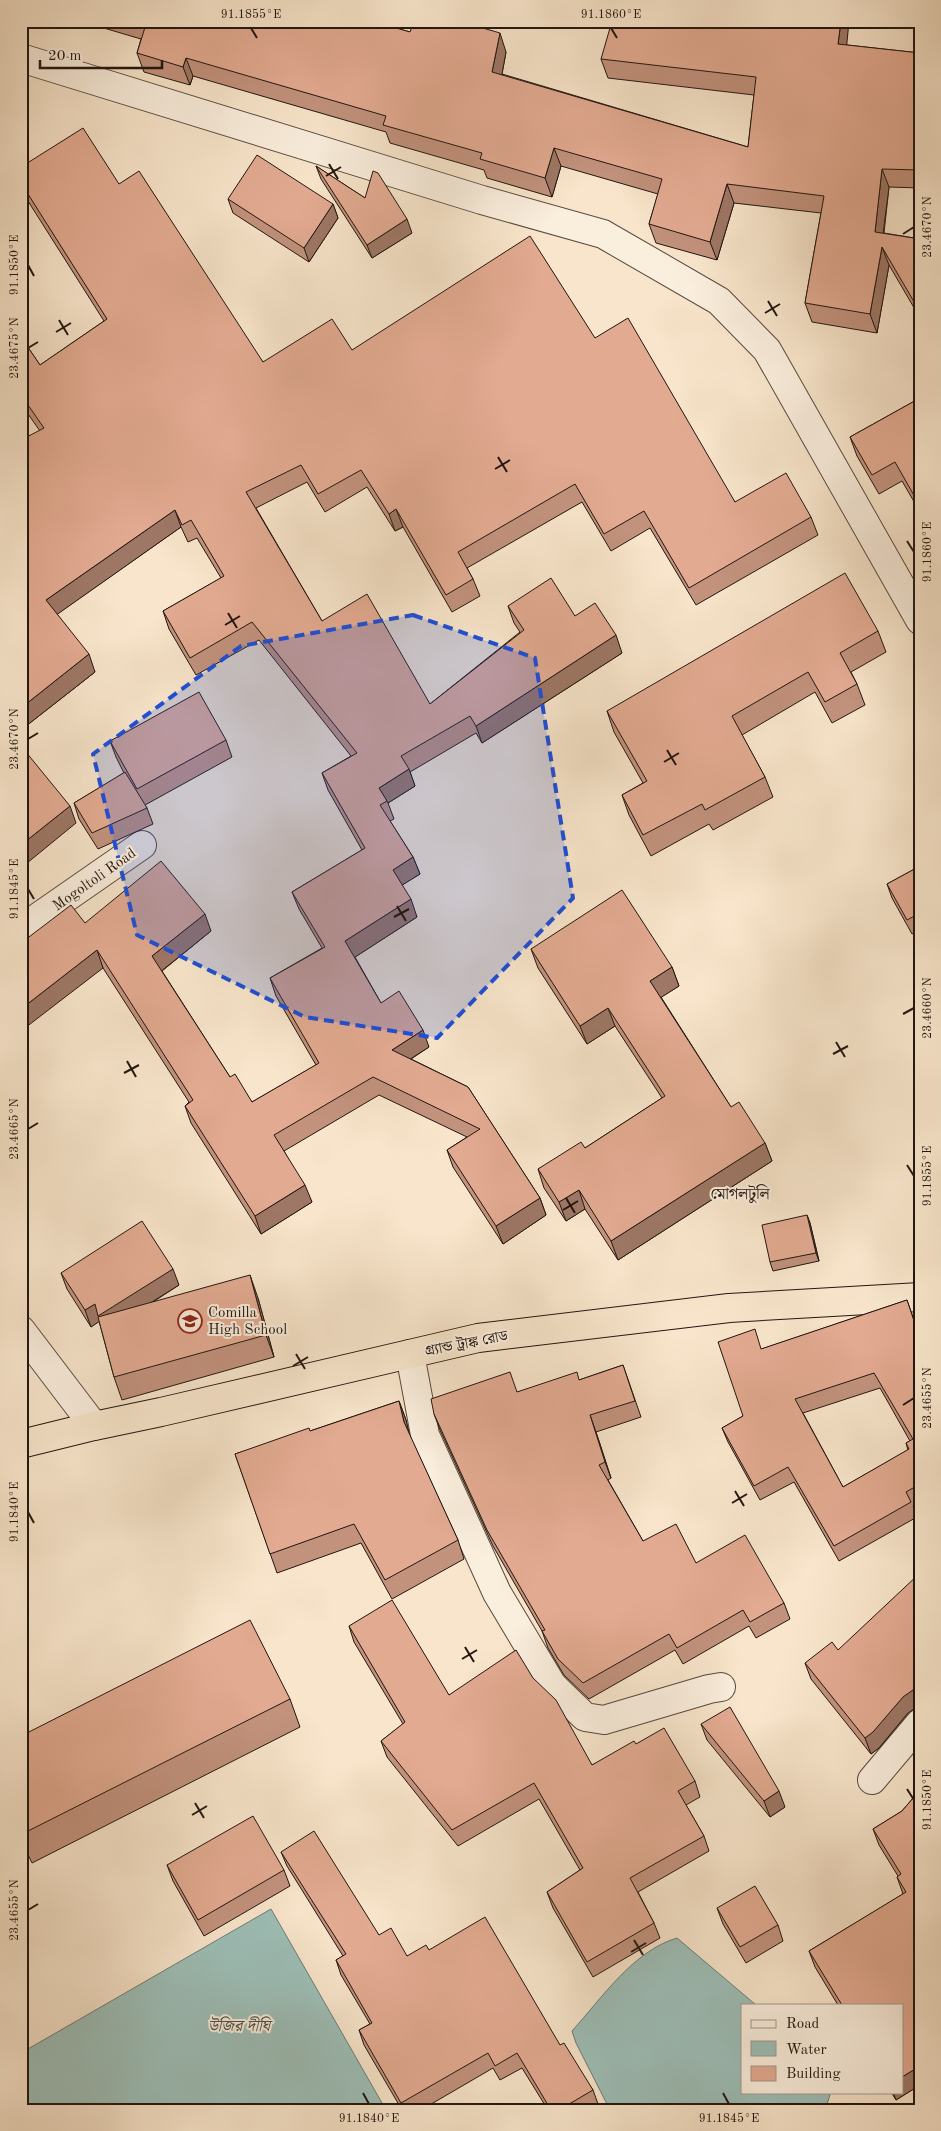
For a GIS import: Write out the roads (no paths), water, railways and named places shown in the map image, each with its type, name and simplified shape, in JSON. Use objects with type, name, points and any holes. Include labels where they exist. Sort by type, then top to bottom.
[{"type":"highway","name":"গ্র্যান্ড ট্রাঙ্ক রোড","points":[[21,1444],[478,1338],[729,1308],[920,1297]]},
{"type":"street","points":[[21,58],[482,200],[603,234],[719,301],[767,350],[920,620]]},
{"type":"street","name":"Mogoltoli Road","points":[[21,929],[142,846]]},
{"type":"street","points":[[21,1330],[94,1426]]},
{"type":"street","points":[[410,1354],[425,1434],[497,1594],[552,1685],[585,1717],[604,1720],[721,1687]]},
{"type":"street","points":[[872,1780],[920,1723]]},
{"type":"water","name":"উজির দীঘি","points":[[271,1909],[386,2110],[21,2110],[21,2053]]},
{"type":"water","points":[[677,1938],[755,2004],[741,2004],[741,2094],[829,2094],[825,2110],[610,2110],[576,2043],[572,2031],[632,1964],[661,1944]]},
{"type":"place","name":"Comilla High School","points":[[190,1321]]},
{"type":"district","name":"মোগলটুলি","points":[[740,1193]]}]
